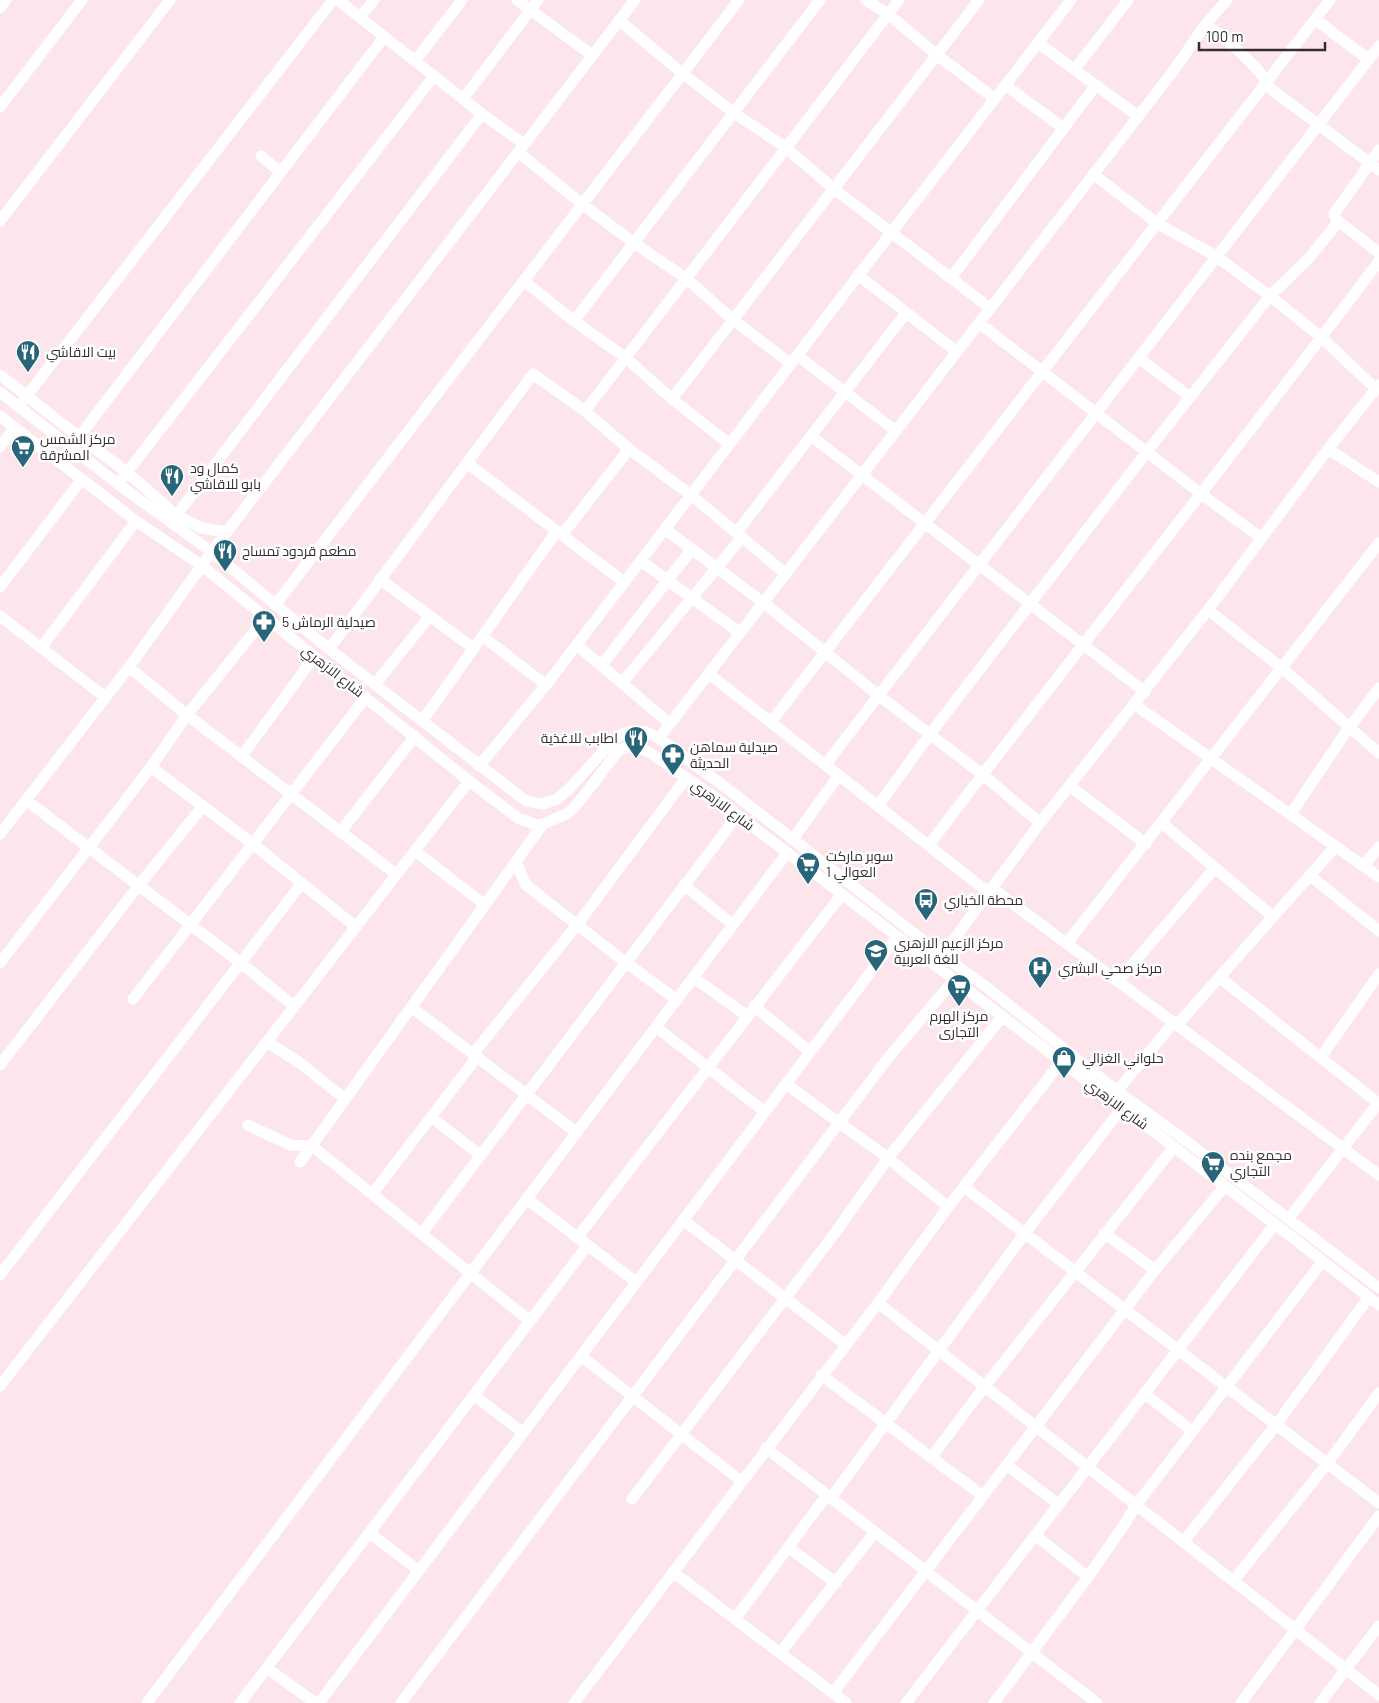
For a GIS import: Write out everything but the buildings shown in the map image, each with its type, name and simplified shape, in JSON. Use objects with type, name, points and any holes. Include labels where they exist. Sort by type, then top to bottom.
[{"type":"street","points":[[0,8],[6,0]]},
{"type":"street","points":[[0,107],[82,0]]},
{"type":"street","points":[[0,221],[170,0]]},
{"type":"street","points":[[19,406],[333,0]]},
{"type":"street","points":[[338,0],[482,114],[582,204],[634,243],[687,279],[732,320],[845,392],[896,431]]},
{"type":"street","points":[[360,17],[374,0]]},
{"type":"street","points":[[415,61],[462,0]]},
{"type":"street","points":[[517,0],[592,56]]},
{"type":"street","points":[[463,99],[538,0]]},
{"type":"street","points":[[0,834],[129,667],[201,565],[635,0]]},
{"type":"street","points":[[276,604],[739,0]]},
{"type":"street","points":[[574,321],[820,0]]},
{"type":"street","points":[[866,0],[888,14],[937,55],[995,99]]},
{"type":"street","points":[[585,410],[899,0]]},
{"type":"street","points":[[672,399],[979,0]]},
{"type":"street","points":[[479,766],[577,645],[858,275],[1071,0]]},
{"type":"street","points":[[1075,69],[1128,0]]},
{"type":"street","points":[[660,738],[1138,116],[1206,24],[1227,0]]},
{"type":"street","points":[[770,722],[926,524],[1330,0]]},
{"type":"street","points":[[1315,19],[1369,60]]},
{"type":"street","points":[[619,20],[682,73],[734,112],[786,147],[834,188],[990,308]]},
{"type":"street","points":[[1206,24],[1238,51],[1267,81],[1272,89],[1374,166]]},
{"type":"street","points":[[72,446],[384,37]]},
{"type":"street","points":[[1038,43],[1138,116]]},
{"type":"street","points":[[825,765],[1379,46]]},
{"type":"street","points":[[118,484],[434,76]]},
{"type":"street","points":[[1006,85],[1062,128]]},
{"type":"street","points":[[951,278],[1096,85]]},
{"type":"street","points":[[174,519],[482,114]]},
{"type":"street","points":[[1379,150],[1374,166],[1334,212],[1335,217],[1339,221],[1379,253]]},
{"type":"street","points":[[261,156],[280,172]]},
{"type":"street","points":[[935,966],[1040,823],[1071,787],[1145,692],[1328,449],[1378,387],[1270,296],[1216,256],[1158,224],[1093,174]]},
{"type":"street","points":[[878,806],[930,734],[1146,452],[1270,296],[1310,257],[1339,221]]},
{"type":"street","points":[[929,845],[982,774],[1322,338],[1379,261]]},
{"type":"street","points":[[1369,274],[1379,282]]},
{"type":"street","points":[[858,275],[957,352]]},
{"type":"street","points":[[524,281],[574,321],[626,358],[672,399],[729,444]]},
{"type":"street","points":[[622,683],[716,568],[811,436],[906,313]]},
{"type":"street","points":[[979,323],[1200,494],[1261,538]]},
{"type":"street","points":[[1138,358],[1190,397]]},
{"type":"street","points":[[329,649],[532,374],[585,410],[630,449],[691,495],[786,574]]},
{"type":"street","points":[[0,375],[78,436],[128,472],[174,519],[200,528],[227,532]]},
{"type":"street","name":"شارع الازهري","points":[[0,392],[72,446],[118,484],[174,519],[329,649],[526,801],[543,804],[552,802],[571,787],[608,746],[622,734],[634,731],[646,732],[660,738],[942,956],[1011,1006],[1118,1092],[1379,1288]]},
{"type":"street","name":"شارع الازهري","points":[[0,416],[136,522],[201,565],[469,781],[518,818],[536,825],[543,824],[572,810],[617,752],[629,746],[638,747],[649,752],[842,894],[953,981],[1174,1147],[1379,1305]]},
{"type":"street","points":[[0,447],[15,427]]},
{"type":"street","points":[[811,436],[1145,692]]},
{"type":"street","points":[[422,721],[473,648],[560,533],[630,449]]},
{"type":"street","points":[[1328,449],[1379,482]]},
{"type":"street","points":[[467,462],[624,582]]},
{"type":"street","points":[[0,587],[82,479]]},
{"type":"street","points":[[41,648],[136,522]]},
{"type":"street","points":[[665,530],[764,603],[878,696],[982,774],[1040,823]]},
{"type":"street","points":[[1067,943],[1283,669],[1379,543]]},
{"type":"street","points":[[601,666],[692,549]]},
{"type":"street","points":[[641,561],[740,633]]},
{"type":"street","points":[[380,579],[473,648]]},
{"type":"street","points":[[1208,610],[1283,669],[1379,753]]},
{"type":"street","points":[[0,616],[105,697]]},
{"type":"street","points":[[375,684],[430,616]]},
{"type":"street","points":[[0,962],[152,767],[188,715],[265,618]]},
{"type":"street","points":[[482,636],[546,685]]},
{"type":"street","points":[[577,645],[670,724]]},
{"type":"street","points":[[242,756],[314,657]]},
{"type":"street","points":[[129,667],[188,715],[396,874]]},
{"type":"street","points":[[708,674],[929,845],[1067,943],[1379,1175]]},
{"type":"street","points":[[1290,815],[1350,726],[1379,688]]},
{"type":"street","points":[[133,999],[366,697]]},
{"type":"street","points":[[1135,704],[1379,877]]},
{"type":"street","points":[[341,831],[415,736]]},
{"type":"street","points":[[152,767],[356,926]]},
{"type":"street","points":[[793,840],[839,775]]},
{"type":"street","points":[[373,1193],[475,1055],[577,925],[686,778]]},
{"type":"street","points":[[0,1386],[469,781]]},
{"type":"street","points":[[1071,787],[1146,844]]},
{"type":"street","points":[[26,800],[241,963],[294,1006]]},
{"type":"street","points":[[0,1065],[139,885],[203,806]]},
{"type":"street","points":[[422,1233],[737,816]]},
{"type":"street","points":[[1162,823],[1272,916]]},
{"type":"street","points":[[300,1162],[543,824]]},
{"type":"street","points":[[1118,1092],[1176,1024],[1336,846]]},
{"type":"street","points":[[1364,865],[1379,847]]},
{"type":"street","points":[[415,851],[485,905]]},
{"type":"street","points":[[147,1703],[787,853]]},
{"type":"street","points":[[516,862],[526,886],[677,1000]]},
{"type":"street","points":[[1118,981],[1215,868]]},
{"type":"street","points":[[1309,874],[1379,931]]},
{"type":"street","points":[[0,1275],[302,883]]},
{"type":"street","points":[[684,885],[733,925]]},
{"type":"street","points":[[577,1238],[842,894]]},
{"type":"street","points":[[319,1703],[897,937]]},
{"type":"street","points":[[1321,1057],[1379,974]]},
{"type":"street","points":[[694,977],[751,1011],[810,1052]]},
{"type":"street","points":[[1219,977],[1379,1103],[1288,1218]]},
{"type":"street","points":[[401,1703],[891,1055],[953,981]]},
{"type":"street","points":[[411,1007],[577,1133]]},
{"type":"street","points":[[632,1500],[835,1232],[888,1158],[1002,1017]]},
{"type":"street","points":[[656,1027],[764,1112]]},
{"type":"street","points":[[267,1042],[300,1063],[345,1099]]},
{"type":"street","points":[[574,1703],[821,1375],[878,1303],[948,1207],[1061,1062]]},
{"type":"street","points":[[786,1084],[888,1158],[948,1207]]},
{"type":"street","points":[[735,1619],[788,1547],[886,1423],[1025,1233],[1122,1108]]},
{"type":"street","points":[[430,1117],[480,1155]]},
{"type":"street","points":[[248,1125],[290,1145],[312,1146],[373,1193],[530,1322]]},
{"type":"street","points":[[931,1458],[1104,1233],[1174,1147]]},
{"type":"street","points":[[833,1693],[1155,1270],[1225,1186]]},
{"type":"street","points":[[964,1187],[1379,1503]]},
{"type":"street","points":[[526,1199],[636,1282]]},
{"type":"street","points":[[683,1220],[845,1344]]},
{"type":"street","points":[[906,1703],[1275,1224]]},
{"type":"street","points":[[1104,1233],[1155,1270]]},
{"type":"street","points":[[240,1703],[587,1246]]},
{"type":"street","points":[[994,1703],[1088,1577],[1137,1504],[1322,1262]]},
{"type":"street","points":[[1184,1541],[1276,1425],[1369,1297]]},
{"type":"street","points":[[878,1303],[1296,1628],[1379,1695]]},
{"type":"street","points":[[581,1356],[741,1481]]},
{"type":"street","points":[[821,1375],[983,1496]]},
{"type":"street","points":[[1144,1393],[1192,1431]]},
{"type":"street","points":[[1234,1580],[1327,1464],[1379,1394]]},
{"type":"street","points":[[474,1395],[523,1432]]},
{"type":"street","points":[[766,1448],[977,1610],[1090,1701]]},
{"type":"street","points":[[1007,1465],[1058,1504]]},
{"type":"street","points":[[1241,1703],[1379,1516]]},
{"type":"street","points":[[780,1653],[875,1532]]},
{"type":"street","points":[[370,1533],[419,1571]]},
{"type":"street","points":[[1035,1535],[1088,1577]]},
{"type":"street","points":[[788,1547],[836,1583]]},
{"type":"street","points":[[672,1572],[846,1703]]},
{"type":"street","points":[[1320,1703],[1379,1626]]},
{"type":"street","points":[[267,1668],[314,1703]]},
{"type":"place","name":"بيت الاقاشي","points":[[28,373]]},
{"type":"place","name":"مركز الشمس المشرقة","points":[[23,468]]},
{"type":"place","name":"كمال ود بابو للاقاشي","points":[[172,497]]},
{"type":"place","name":"مطعم قردود تمساح","points":[[225,572]]},
{"type":"place","name":"صيدلية الرماش 5","points":[[264,643]]},
{"type":"place","name":"اطابب للاغذية","points":[[636,759]]},
{"type":"place","name":"صيدلية سماهن الحديثة","points":[[673,776]]},
{"type":"place","name":"سوبر ماركت العوالي 1","points":[[808,885]]},
{"type":"place","name":"محطة الخياري","points":[[926,921]]},
{"type":"place","name":"مركز الزعيم الازهري للغة العربية","points":[[876,972]]},
{"type":"place","name":"مركز صحي البشري","points":[[1040,989]]},
{"type":"place","name":"مركز الهرم التجارى","points":[[959,1007]]},
{"type":"place","name":"حلواني الغزالي","points":[[1064,1079]]},
{"type":"place","name":"مجمع بنده التجاري","points":[[1213,1184]]}]
